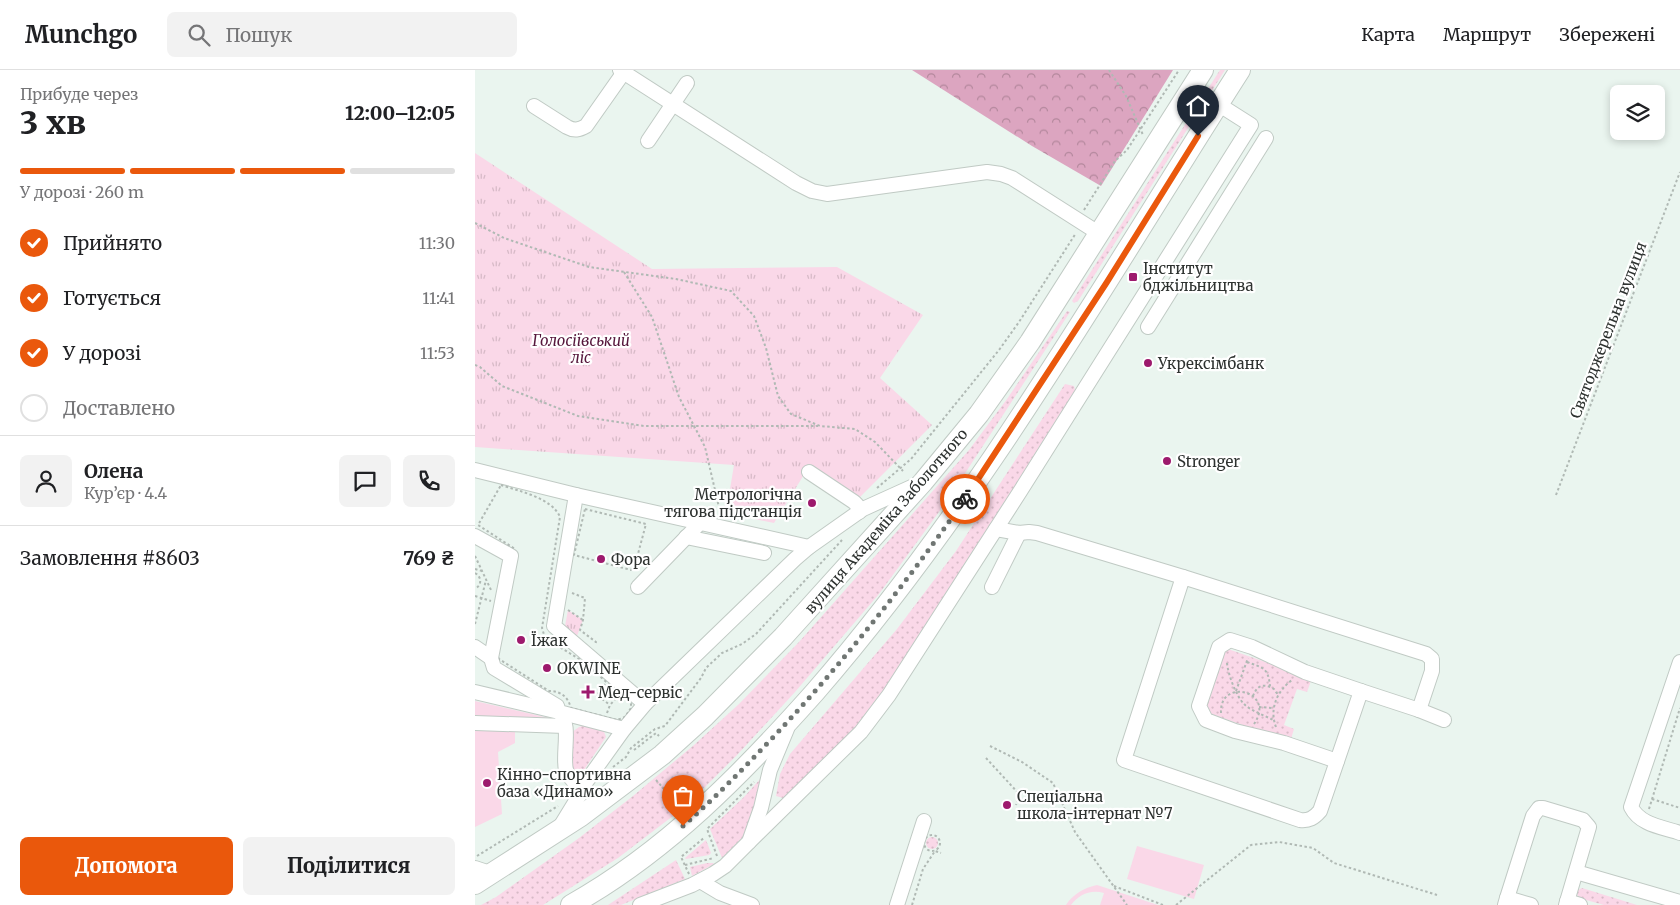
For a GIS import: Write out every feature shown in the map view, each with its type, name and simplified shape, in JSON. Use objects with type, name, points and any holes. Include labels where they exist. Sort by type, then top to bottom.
[{"type":"highway","name":"вулиця Академіка Заболотного","points":[[475,884],[484,871],[557,833],[662,755],[705,716],[783,637],[923,482],[979,414],[1030,342],[1203,70]]},
{"type":"highway","points":[[571,905],[627,870],[669,837],[726,787],[794,715],[855,646],[911,574],[989,465],[1240,70]]},
{"type":"street","points":[[534,106],[572,130],[579,129],[586,126],[622,71],[796,183],[813,191],[827,194],[987,172],[995,173],[1012,178],[1100,234]]},
{"type":"street","points":[[648,142],[687,83]]},
{"type":"street","points":[[641,905],[695,878],[725,866],[861,732],[889,695],[1251,125],[1219,104]]},
{"type":"street","points":[[1148,327],[1265,138]]},
{"type":"street","points":[[475,470],[809,547]]},
{"type":"street","points":[[809,472],[854,502],[859,512]]},
{"type":"street","points":[[557,833],[579,796],[581,789],[623,729],[645,704],[809,547],[863,509],[923,482]]},
{"type":"street","points":[[575,494],[554,626],[645,704]]},
{"type":"street","points":[[638,587],[700,522]]},
{"type":"street","points":[[996,529],[1019,533],[1037,533],[1426,654],[1432,659],[1432,671],[1419,710]]},
{"type":"street","points":[[992,586],[1019,533]]},
{"type":"street","points":[[475,536],[511,556],[491,658],[494,668],[557,706],[563,716],[565,726],[566,769],[570,778],[581,789]]},
{"type":"street","points":[[686,537],[764,553]]},
{"type":"street","points":[[1183,577],[1124,760],[1307,821],[1320,811],[1361,690]]},
{"type":"street","points":[[1337,761],[1284,743],[1232,730],[1206,720],[1199,706],[1219,647],[1230,640],[1252,647],[1305,672],[1445,720]]},
{"type":"street","points":[[475,647],[491,658]]},
{"type":"street","points":[[1680,662],[1631,807],[1635,816],[1643,821],[1680,832]]},
{"type":"street","points":[[475,692],[623,729]]},
{"type":"street","points":[[749,842],[761,808],[760,785],[794,715]]},
{"type":"street","points":[[475,723],[565,726]]},
{"type":"street","points":[[760,785],[773,802],[788,804]]},
{"type":"street","points":[[1531,905],[1506,902],[1533,816],[1539,808],[1583,820],[1589,826],[1576,872],[1571,904]]},
{"type":"street","points":[[897,905],[924,821]]},
{"type":"street","points":[[1576,872],[1680,902]]},
{"type":"street","points":[[695,878],[720,893],[752,905]]},
{"type":"path","points":[[1109,70],[1126,96],[1143,134]]},
{"type":"path","name":"Святоджерельна вулиця","points":[[1556,495],[1680,172]]},
{"type":"path","points":[[475,223],[504,238],[589,267],[677,279],[731,291],[754,316],[766,348],[777,396],[791,414],[820,426]]},
{"type":"path","points":[[623,272],[652,318],[679,397],[705,447],[721,516]]},
{"type":"path","points":[[475,365],[480,367],[501,386],[578,416],[644,426],[820,426],[855,430],[875,442],[903,470]]},
{"type":"path","points":[[585,509],[646,524],[635,565],[631,570],[574,555],[585,509]]},
{"type":"path","points":[[475,556],[494,595]]},
{"type":"path","points":[[475,571],[482,571]]},
{"type":"path","points":[[475,571],[480,579],[480,584]]},
{"type":"path","points":[[475,624],[486,579]]},
{"type":"path","points":[[480,584],[485,586]]},
{"type":"path","points":[[475,589],[480,584]]},
{"type":"path","points":[[574,586],[572,593],[585,598],[580,630],[596,642],[592,649]]},
{"type":"path","points":[[475,596],[498,603]]},
{"type":"path","points":[[567,618],[568,610],[583,620]]},
{"type":"path","points":[[1225,643],[1227,670],[1236,692],[1244,704],[1273,720]]},
{"type":"path","points":[[1236,692],[1252,647]]},
{"type":"path","points":[[1247,662],[1264,669],[1269,675],[1269,686]]},
{"type":"path","points":[[1284,743],[1273,720],[1273,708],[1278,695],[1287,684],[1305,672]]},
{"type":"path","points":[[606,682],[597,695],[610,705]]},
{"type":"path","points":[[1240,684],[1242,691]]},
{"type":"path","points":[[1253,696],[1259,687],[1263,685],[1274,689],[1278,695]]},
{"type":"path","points":[[1242,691],[1253,696],[1259,707],[1259,713],[1254,724],[1249,728],[1232,730],[1222,716],[1221,709],[1226,698],[1242,691]]},
{"type":"path","points":[[605,717],[610,705],[620,694]]},
{"type":"path","points":[[1259,707],[1273,708]]},
{"type":"path","points":[[1648,813],[1680,708]]},
{"type":"path","points":[[634,750],[656,733],[659,737]]},
{"type":"path","points":[[989,746],[1022,762],[1053,783],[1075,832],[1127,905]]},
{"type":"path","points":[[986,758],[1020,796],[1016,805]]},
{"type":"path","points":[[656,780],[681,808]]},
{"type":"path","points":[[685,865],[717,857],[707,829],[760,785]]},
{"type":"path","points":[[1652,799],[1680,808]]},
{"type":"path","points":[[912,905],[923,869],[935,851],[938,849],[941,842],[937,836],[930,836],[925,841],[925,848],[928,850],[935,851],[941,853]]},
{"type":"path","points":[[695,878],[681,857],[705,837]]},
{"type":"path","points":[[1176,905],[1251,845],[1279,842],[1313,848],[1334,863],[1437,895]]},
{"type":"path","points":[[1112,885],[1163,905]]},
{"type":"green space","points":[[912,70],[1173,70],[1101,186],[1032,146]]},
{"type":"green space","points":[[1220,70],[1225,70],[1078,301],[1074,303],[1072,301]]},
{"type":"green space","name":"Голосіївський ліс","points":[[475,153],[652,269],[837,267],[923,315],[880,378],[932,425],[859,498],[810,465],[774,523],[726,513],[734,465],[475,447]]},
{"type":"green space","points":[[1067,311],[1070,312],[947,501],[879,594],[795,692],[738,754],[686,806],[618,858],[543,905],[481,905],[496,897],[579,838],[633,796],[739,704],[799,642],[969,450],[1007,399]]},
{"type":"green space","points":[[1065,384],[1074,386],[1076,395],[888,690],[850,734],[788,796],[783,798],[776,796],[780,774],[790,754],[897,629],[956,551]]},
{"type":"green space","points":[[568,610],[583,620],[577,636],[565,626]]},
{"type":"green space","points":[[1225,648],[1312,678],[1307,692],[1297,689],[1284,725],[1294,729],[1290,742],[1203,711]]},
{"type":"green space","name":"Кінно-спортивна база «Динамо»","points":[[475,701],[553,719],[550,733],[515,730],[515,743],[498,752],[502,814],[475,827]]},
{"type":"green space","points":[[586,725],[603,729],[606,737],[584,770],[581,773],[574,772],[571,769],[572,732]]},
{"type":"green space","points":[[762,777],[757,807],[745,835],[722,858],[710,829]]},
{"type":"green space","points":[[930,837],[934,837],[938,843],[934,849],[930,849],[926,845],[926,841]]},
{"type":"green space","points":[[706,840],[711,853],[709,855],[685,858]]},
{"type":"green space","points":[[1137,846],[1204,865],[1194,899],[1127,879]]},
{"type":"green space","points":[[676,860],[685,879],[621,905],[608,905]]},
{"type":"green space","points":[[707,863],[714,864],[692,876],[690,867]]},
{"type":"green space","points":[[1097,885],[1158,905],[1100,905],[1104,893],[1090,892],[1078,898],[1071,905],[1066,905],[1079,892]]},
{"type":"green space","points":[[1582,888],[1637,905],[1604,905],[1579,898],[1578,890]]},
{"type":"way so far","points":[[683,826],[726,787],[794,715],[855,646],[911,574],[965,499]]},
{"type":"place","name":"Інститут бджільництва","points":[[1133,277]]},
{"type":"place","name":"Укрексімбанк","points":[[1148,363]]},
{"type":"place","name":"Stronger","points":[[1167,461]]},
{"type":"place","name":"Метрологічна тягова підстанція","points":[[812,503]]},
{"type":"place","name":"Фора","points":[[601,559]]},
{"type":"place","name":"Їжак","points":[[521,640]]},
{"type":"place","name":"OKWINE","points":[[547,668]]},
{"type":"place","name":"Мед-сервіс","points":[[588,692]]},
{"type":"place","name":"Кінно-спортивна база «Динамо»","points":[[487,783]]},
{"type":"place","name":"Спеціальна школа-інтернат №7","points":[[1007,805]]},
{"type":"route","points":[[965,499],[1107,282],[1198,136]]}]
